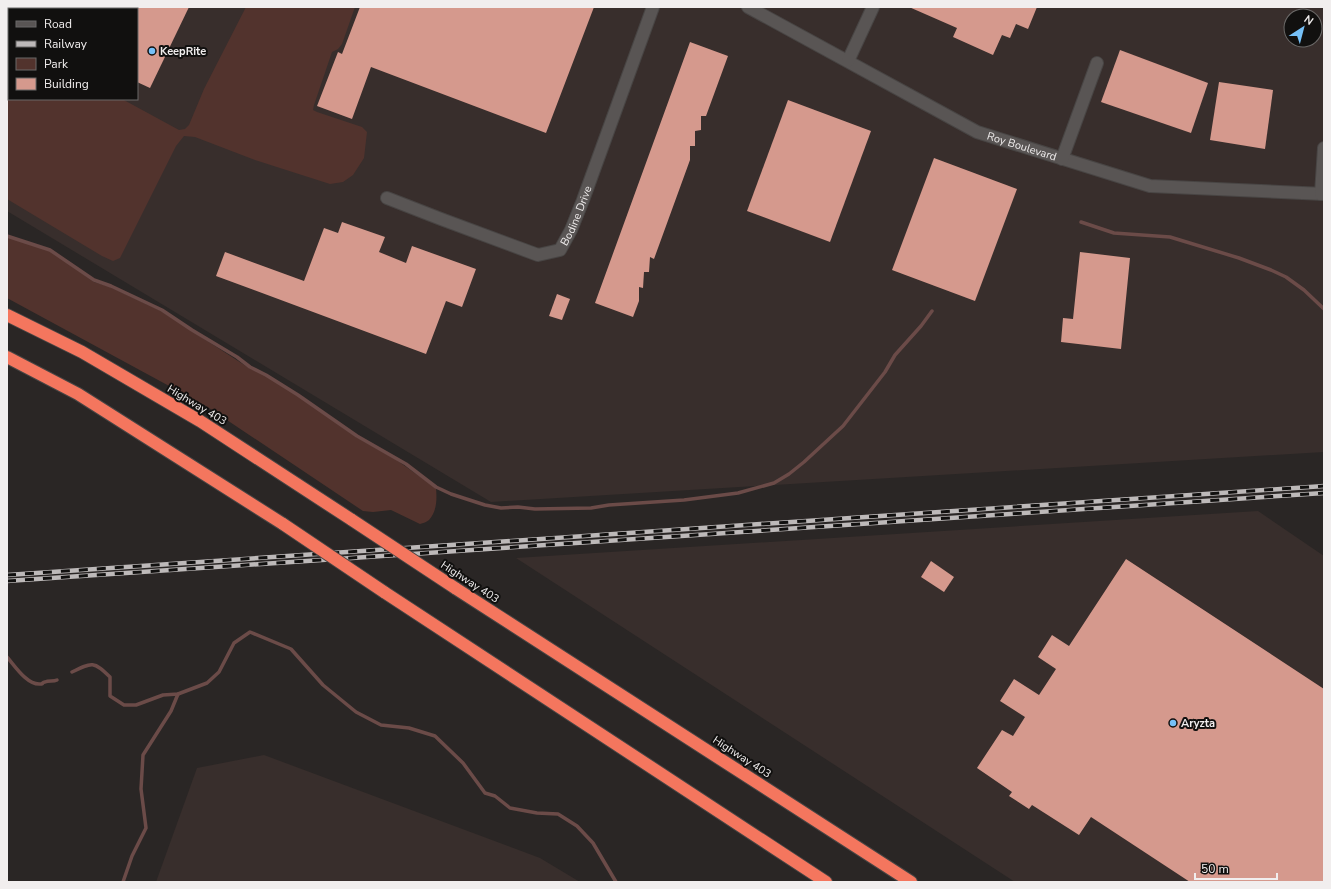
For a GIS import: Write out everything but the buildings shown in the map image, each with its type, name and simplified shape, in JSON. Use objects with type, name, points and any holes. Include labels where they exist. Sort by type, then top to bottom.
[{"type":"highway","name":"Highway 403","points":[[7,315],[82,352],[200,421],[455,588],[911,882]]},
{"type":"highway","points":[[7,357],[78,394],[283,524],[826,882]]},
{"type":"street","name":"Bodine Drive","points":[[387,198],[538,254],[560,250],[571,230],[583,200],[653,7]]},
{"type":"street","name":"Roy Boulevard","points":[[748,7],[977,132],[1150,186],[1322,194]]},
{"type":"street","points":[[848,61],[872,7]]},
{"type":"street","points":[[1062,159],[1097,63]]},
{"type":"street","points":[[1322,194],[1324,148]]},
{"type":"shaded area","points":[[7,7],[1324,7],[1324,452],[491,502],[7,211]]},
{"type":"shaded area","points":[[1258,511],[1324,556],[1324,882],[1015,882],[516,558]]},
{"type":"shaded area","points":[[264,755],[540,858],[580,882],[156,882],[197,768]]},
{"type":"green space","points":[[246,7],[355,7],[342,44],[338,49],[332,52],[313,110],[362,127],[367,132],[364,158],[353,175],[343,182],[330,184],[255,160],[195,137],[184,136],[176,146],[120,258],[113,261],[102,256],[7,199],[7,40],[8,100],[124,100],[179,130],[185,129],[189,125],[204,89]]},
{"type":"green space","points":[[7,237],[49,250],[94,282],[110,287],[161,311],[249,368],[266,376],[304,400],[356,437],[395,459],[436,488],[436,505],[434,513],[428,521],[420,524],[391,510],[373,512],[363,511],[206,406],[7,298]]},
{"type":"waterway","points":[[1081,222],[1114,233],[1170,237],[1239,258],[1286,277],[1304,290],[1324,309]]},
{"type":"waterway","points":[[7,236],[50,250],[94,280],[111,286],[162,310],[237,357],[250,367],[298,395],[357,436],[406,464],[436,487],[451,494],[485,505],[501,508],[591,508],[609,505],[684,500],[738,493],[774,483],[789,474],[804,462],[843,426],[885,372],[895,355],[921,326],[932,311]]},
{"type":"waterway","points":[[72,672],[89,665],[100,668],[110,677],[110,696],[124,705],[136,705],[163,695],[178,694],[207,683],[219,672],[234,643],[250,632],[291,649],[323,685],[356,712],[381,725],[409,728],[435,736],[463,763],[485,793],[495,796],[510,808],[537,813],[558,814],[577,826],[593,843],[616,882]]},
{"type":"waterway","points":[[7,657],[30,681],[42,684],[46,681],[57,680]]},
{"type":"waterway","points":[[123,882],[132,856],[146,828],[141,789],[143,755],[171,711],[178,694]]},
{"type":"railway","points":[[7,575],[1324,486]]},
{"type":"railway","points":[[7,581],[1324,493]]},
{"type":"place","name":"KeepRite","points":[[152,51]]},
{"type":"place","name":"Aryzta","points":[[1173,723]]}]
